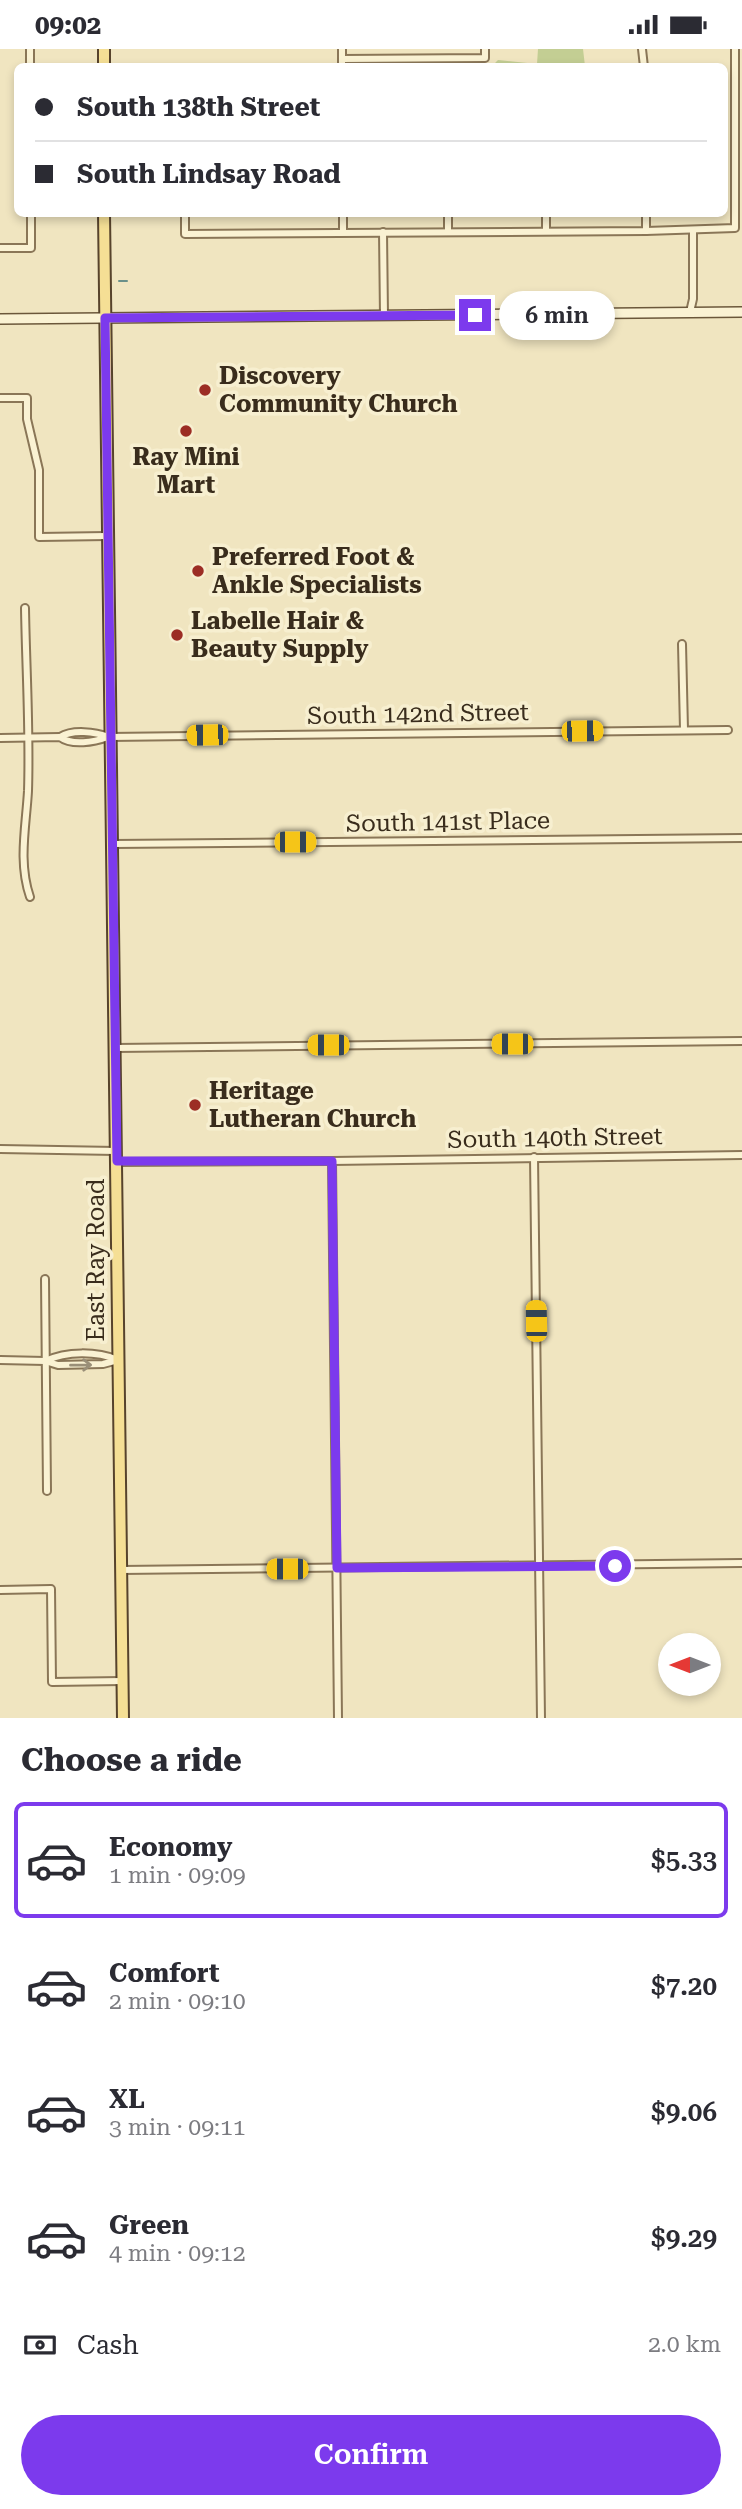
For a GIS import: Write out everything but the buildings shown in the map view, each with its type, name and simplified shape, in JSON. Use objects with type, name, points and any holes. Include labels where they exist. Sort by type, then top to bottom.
[{"type":"main road","name":"East Ray Road","points":[[104,217],[122,1718]]},
{"type":"main road","points":[[0,319],[742,312]]},
{"type":"street","points":[[342,49],[342,62],[485,58],[485,49]]},
{"type":"street","points":[[185,217],[185,234],[735,228],[735,49]]},
{"type":"street","points":[[0,248],[31,248],[31,217]]},
{"type":"street","points":[[343,217],[343,232]]},
{"type":"street","points":[[447,217],[448,231]]},
{"type":"street","points":[[546,217],[546,230]]},
{"type":"street","points":[[646,217],[646,231]]},
{"type":"street","points":[[690,312],[693,299],[693,230]]},
{"type":"street","points":[[383,232],[384,316]]},
{"type":"street","points":[[0,398],[27,398],[27,419],[38,470],[39,537],[107,537]]},
{"type":"street","points":[[25,608],[28,790],[23,845],[24,881],[30,897]]},
{"type":"street","points":[[682,644],[684,730]]},
{"type":"street","name":"South 142nd Street","points":[[0,737],[60,737],[66,741],[94,741],[109,737],[728,730]]},
{"type":"street","name":"South 141st Place","points":[[113,844],[742,838]]},
{"type":"street","points":[[115,1048],[742,1041]]},
{"type":"street","name":"South 140th Street","points":[[0,1149],[116,1156],[332,1161],[742,1155]]},
{"type":"street","points":[[534,1157],[541,1718]]},
{"type":"street","points":[[332,1161],[338,1718]]},
{"type":"street","points":[[44,1279],[47,1491]]},
{"type":"street","points":[[0,1360],[45,1360],[58,1365],[103,1364],[118,1360]]},
{"type":"street","points":[[121,1570],[742,1563]]},
{"type":"street","points":[[0,1590],[51,1589],[52,1682],[122,1681]]},
{"type":"green space","points":[[538,49],[583,49],[585,63],[537,63]]},
{"type":"green space","points":[[498,60],[527,63],[495,63]]},
{"type":"waterway","points":[[119,281],[127,281]]},
{"type":"place","name":"Discovery Community Church","points":[[205,390]]},
{"type":"place","name":"Ray Mini Mart","points":[[186,431]]},
{"type":"place","name":"Preferred Foot & Ankle Specialists","points":[[198,571]]},
{"type":"place","name":"Labelle Hair & Beauty Supply","points":[[177,635]]},
{"type":"place","name":"Heritage Lutheran Church","points":[[195,1105]]},
{"type":"route","points":[[475,315],[105,318],[117,1161],[332,1161],[337,1568],[615,1566]]}]
